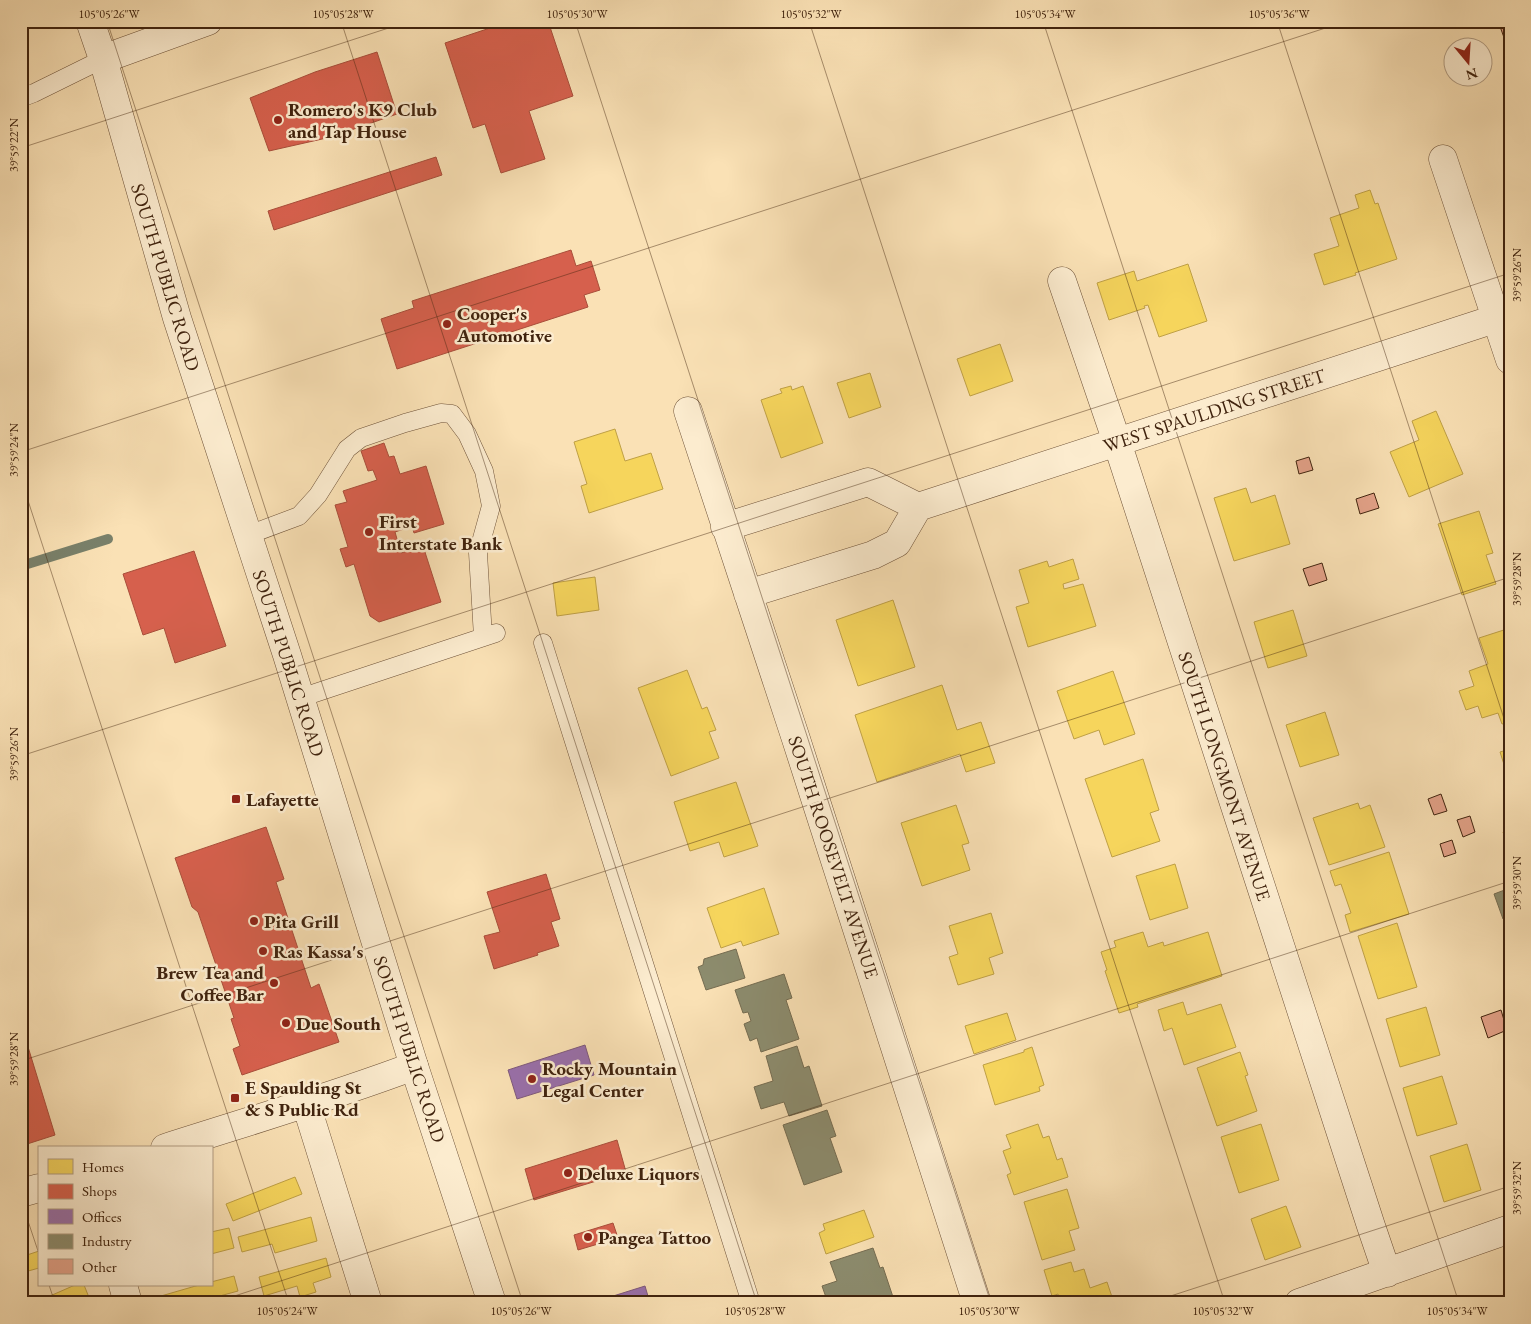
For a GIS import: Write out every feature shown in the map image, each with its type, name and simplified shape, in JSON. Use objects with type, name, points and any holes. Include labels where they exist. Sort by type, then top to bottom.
[{"type":"street","name":"SOUTH PUBLIC ROAD","points":[[90,21],[103,59],[177,318],[288,655],[414,1066],[492,1303]]},
{"type":"street","points":[[103,59],[208,21]]},
{"type":"street","points":[[1443,159],[1503,316],[1510,360]]},
{"type":"street","name":"SOUTH LONGMONT AVENUE","points":[[1062,281],[1117,442],[1387,1273]]},
{"type":"street","name":"WEST SPAULDING STREET","points":[[918,507],[1503,316]]},
{"type":"street","name":"SOUTH ROOSEVELT AVENUE","points":[[688,411],[796,739],[977,1303]]},
{"type":"street","points":[[725,527],[868,482],[918,507],[897,543],[873,555],[748,594]]},
{"type":"street","points":[[171,1146],[368,1084],[414,1066]]},
{"type":"street","points":[[306,1104],[368,1303]]},
{"type":"street","points":[[21,1193],[38,1188]]},
{"type":"street","points":[[1299,1303],[1510,1228]]},
{"type":"street","points":[[123,1286],[128,1303]]},
{"type":"lane","points":[[21,98],[103,59]]},
{"type":"lane","points":[[248,535],[299,516],[318,495],[346,449],[361,438],[405,422],[441,412],[452,414],[467,434],[484,471],[492,506],[478,553],[490,635],[300,698]]},
{"type":"lane","points":[[543,643],[751,1303]]},
{"type":"building: Homes","points":[[1370,190],[1375,204],[1378,203],[1397,259],[1324,285],[1314,254],[1339,246],[1330,218],[1359,208],[1355,195]]},
{"type":"building: Homes","points":[[1188,264],[1207,321],[1159,337],[1148,305],[1144,306],[1145,308],[1109,320],[1097,283],[1134,271],[1137,281]]},
{"type":"building: Homes","points":[[1000,344],[1013,381],[970,396],[957,359]]},
{"type":"building: Homes","points":[[870,373],[881,407],[849,418],[837,383]]},
{"type":"building: Homes","points":[[791,386],[792,390],[803,386],[823,443],[781,458],[761,400],[782,393],[780,389]]},
{"type":"building: Homes","points":[[1436,411],[1463,474],[1409,497],[1390,452],[1419,440],[1412,421]]},
{"type":"building: Homes","points":[[615,429],[625,461],[651,453],[663,489],[589,513],[581,486],[587,484],[574,442]]},
{"type":"building: Homes","points":[[1246,488],[1251,503],[1275,495],[1290,544],[1234,561],[1214,498]]},
{"type":"building: Homes","points":[[1479,511],[1493,553],[1486,555],[1496,584],[1462,595],[1438,524]]},
{"type":"building: Homes","points":[[1073,559],[1079,579],[1063,584],[1064,589],[1083,584],[1096,626],[1028,647],[1016,607],[1029,603],[1019,570],[1047,561],[1049,567]]},
{"type":"building: Homes","points":[[595,577],[599,610],[557,616],[553,583]]},
{"type":"building: Homes","points":[[893,600],[915,667],[858,686],[836,620]]},
{"type":"building: Homes","points":[[1293,610],[1307,656],[1268,668],[1254,622]]},
{"type":"building: Homes","points":[[1510,628],[1510,722],[1502,724],[1498,713],[1482,718],[1478,706],[1466,710],[1459,691],[1474,686],[1469,671],[1488,664],[1479,638]]},
{"type":"building: Homes","points":[[687,670],[702,709],[707,707],[716,730],[709,732],[719,758],[671,776],[638,688]]},
{"type":"building: Homes","points":[[1113,671],[1135,734],[1104,745],[1099,730],[1074,739],[1057,691]]},
{"type":"building: Homes","points":[[942,685],[957,730],[981,722],[995,763],[966,772],[960,754],[877,782],[855,715]]},
{"type":"building: Homes","points":[[1325,712],[1339,755],[1300,767],[1286,725]]},
{"type":"building: Homes","points":[[1510,749],[1510,783],[1500,752]]},
{"type":"building: Homes","points":[[1143,759],[1159,810],[1150,813],[1160,841],[1112,857],[1085,779]]},
{"type":"building: Homes","points":[[736,782],[758,846],[724,857],[719,842],[690,851],[674,802]]},
{"type":"building: Homes","points":[[1358,803],[1360,809],[1370,805],[1385,847],[1329,865],[1313,818]]},
{"type":"building: Homes","points":[[956,805],[969,843],[962,845],[970,870],[922,886],[901,823]]},
{"type":"building: Homes","points":[[1510,830],[1510,853],[1503,832]]},
{"type":"building: Homes","points":[[1389,852],[1409,914],[1350,932],[1345,915],[1351,913],[1341,884],[1335,886],[1330,871]]},
{"type":"building: Homes","points":[[1175,864],[1188,908],[1150,920],[1136,876]]},
{"type":"building: Homes","points":[[764,888],[779,934],[743,946],[741,941],[721,948],[707,908]]},
{"type":"building: Homes","points":[[991,913],[1003,953],[989,958],[994,974],[958,985],[949,957],[958,954],[949,926]]},
{"type":"building: Homes","points":[[1397,923],[1417,987],[1378,999],[1358,936]]},
{"type":"building: Homes","points":[[1143,932],[1148,947],[1163,942],[1164,946],[1208,932],[1222,976],[1137,1004],[1138,1007],[1119,1013],[1105,971],[1107,970],[1101,952],[1116,947],[1114,941]]},
{"type":"building: Homes","points":[[1183,1002],[1187,1015],[1221,1004],[1236,1047],[1184,1065],[1172,1028],[1164,1031],[1158,1010]]},
{"type":"building: Homes","points":[[1426,1007],[1440,1055],[1400,1067],[1386,1019]]},
{"type":"building: Homes","points":[[1007,1013],[1016,1040],[974,1054],[965,1026]]},
{"type":"building: Homes","points":[[1032,1047],[1044,1085],[1039,1087],[1040,1091],[995,1105],[983,1065],[1024,1052],[1024,1050]]},
{"type":"building: Homes","points":[[1240,1052],[1248,1075],[1245,1076],[1257,1111],[1217,1126],[1197,1068]]},
{"type":"building: Homes","points":[[1442,1076],[1457,1124],[1417,1136],[1403,1088]]},
{"type":"building: Homes","points":[[1038,1124],[1043,1138],[1049,1136],[1057,1160],[1062,1158],[1068,1177],[1014,1195],[1007,1175],[1011,1173],[1003,1151],[1011,1148],[1006,1135]]},
{"type":"building: Homes","points":[[1261,1124],[1279,1180],[1239,1193],[1221,1137]]},
{"type":"building: Homes","points":[[1467,1144],[1481,1190],[1444,1202],[1430,1156]]},
{"type":"building: Homes","points":[[295,1177],[302,1194],[233,1221],[226,1204]]},
{"type":"building: Homes","points":[[1067,1189],[1079,1228],[1069,1231],[1075,1250],[1042,1260],[1024,1202]]},
{"type":"building: Homes","points":[[1286,1206],[1301,1247],[1265,1260],[1251,1219]]},
{"type":"building: Homes","points":[[864,1210],[874,1237],[826,1254],[819,1233],[825,1230],[823,1224]]},
{"type":"building: Homes","points":[[311,1217],[317,1241],[275,1253],[272,1244],[242,1252],[238,1237]]},
{"type":"building: Homes","points":[[229,1228],[234,1248],[212,1254],[212,1232]]},
{"type":"building: Homes","points":[[38,1251],[38,1268],[21,1273],[21,1257]]},
{"type":"building: Homes","points":[[326,1258],[331,1277],[313,1283],[316,1292],[300,1297],[297,1286],[264,1296],[259,1277]]},
{"type":"building: Homes","points":[[1071,1262],[1074,1272],[1084,1269],[1090,1288],[1107,1282],[1114,1303],[1061,1303],[1058,1294],[1052,1296],[1044,1270]]},
{"type":"building: Homes","points":[[234,1276],[238,1291],[194,1303],[163,1303],[161,1296],[196,1286],[212,1286],[212,1282]]},
{"type":"building: Homes","points":[[73,1286],[84,1286],[90,1300],[82,1303],[34,1303]]},
{"type":"building: Shops","points":[[511,21],[548,21],[573,96],[529,111],[545,159],[501,173],[485,124],[473,128],[445,43]]},
{"type":"building: Shops","points":[[377,52],[397,114],[331,137],[269,151],[250,98],[315,72]]},
{"type":"building: Shops","points":[[436,157],[442,175],[274,230],[268,211]]},
{"type":"building: Shops","points":[[571,250],[576,266],[591,261],[600,290],[584,295],[588,307],[397,369],[381,319],[414,308],[412,301]]},
{"type":"building: Shops","name":"First Interstate Bank","points":[[384,443],[389,457],[394,456],[400,474],[426,466],[444,524],[414,533],[412,526],[395,532],[401,553],[423,546],[441,602],[379,622],[370,616],[354,564],[346,567],[340,549],[348,547],[335,505],[347,502],[343,491],[377,480],[373,470],[368,471],[361,451]]},
{"type":"building: Shops","points":[[194,551],[226,646],[175,663],[164,628],[143,635],[123,574]]},
{"type":"building: Shops","points":[[266,827],[284,879],[276,882],[311,988],[319,984],[339,1042],[242,1075],[233,1049],[240,1046],[231,1019],[234,1018],[198,912],[192,907],[175,858]]},
{"type":"building: Shops","points":[[546,874],[560,919],[551,922],[559,946],[494,969],[484,936],[500,932],[487,892]]},
{"type":"building: Shops","points":[[21,1024],[55,1135],[21,1146]]},
{"type":"building: Shops","points":[[617,1140],[626,1172],[534,1200],[525,1169]]},
{"type":"building: Shops","points":[[613,1223],[618,1238],[578,1250],[574,1235]]},
{"type":"building: Offices","points":[[585,1045],[594,1075],[517,1099],[508,1070]]},
{"type":"building: Offices","points":[[645,1286],[650,1303],[591,1303]]},
{"type":"building: Industry","points":[[1510,888],[1510,917],[1503,919],[1494,894]]},
{"type":"building: Industry","points":[[736,949],[745,978],[706,990],[698,967],[703,965],[704,959]]},
{"type":"building: Industry","points":[[784,974],[792,998],[786,1000],[799,1039],[761,1052],[757,1038],[750,1041],[744,1024],[751,1021],[748,1012],[743,1013],[735,990]]},
{"type":"building: Industry","points":[[797,1046],[804,1068],[809,1066],[822,1106],[789,1116],[784,1102],[761,1109],[754,1087],[773,1081],[766,1056]]},
{"type":"building: Industry","points":[[827,1110],[836,1136],[830,1138],[842,1172],[804,1185],[783,1125]]},
{"type":"building: Industry","points":[[873,1248],[880,1268],[883,1267],[895,1303],[828,1303],[822,1286],[837,1281],[830,1262]]},
{"type":"building: Other","points":[[1498,21],[1510,21],[1510,54]]},
{"type":"building: Other","points":[[1309,457],[1313,470],[1299,474],[1296,461]]},
{"type":"building: Other","points":[[1374,493],[1379,508],[1360,514],[1356,499]]},
{"type":"building: Other","points":[[1322,563],[1327,580],[1309,586],[1303,569]]},
{"type":"building: Other","points":[[1441,794],[1447,811],[1434,815],[1428,799]]},
{"type":"building: Other","points":[[1470,816],[1475,832],[1463,837],[1457,820]]},
{"type":"building: Other","points":[[1452,840],[1456,853],[1444,857],[1440,844]]},
{"type":"building: Other","points":[[1501,1010],[1507,1030],[1488,1038],[1481,1017]]},
{"type":"waterway","points":[[21,566],[108,539]]},
{"type":"place","name":"Romero's K9 Club and Tap House","points":[[278,120]]},
{"type":"place","name":"Cooper's Automotive","points":[[447,324]]},
{"type":"place","name":"First Interstate Bank","points":[[369,532]]},
{"type":"place","name":"Lafayette","points":[[236,799]]},
{"type":"place","name":"Pita Grill","points":[[254,921]]},
{"type":"place","name":"Ras Kassa's","points":[[263,951]]},
{"type":"place","name":"Brew Tea and Coffee Bar","points":[[274,983]]},
{"type":"place","name":"Due South","points":[[286,1023]]},
{"type":"place","name":"Rocky Mountain Legal Center","points":[[532,1079]]},
{"type":"place","name":"E Spaulding St & S Public Rd","points":[[235,1098]]},
{"type":"place","name":"Deluxe Liquors","points":[[568,1173]]},
{"type":"place","name":"Pangea Tattoo","points":[[588,1237]]}]
